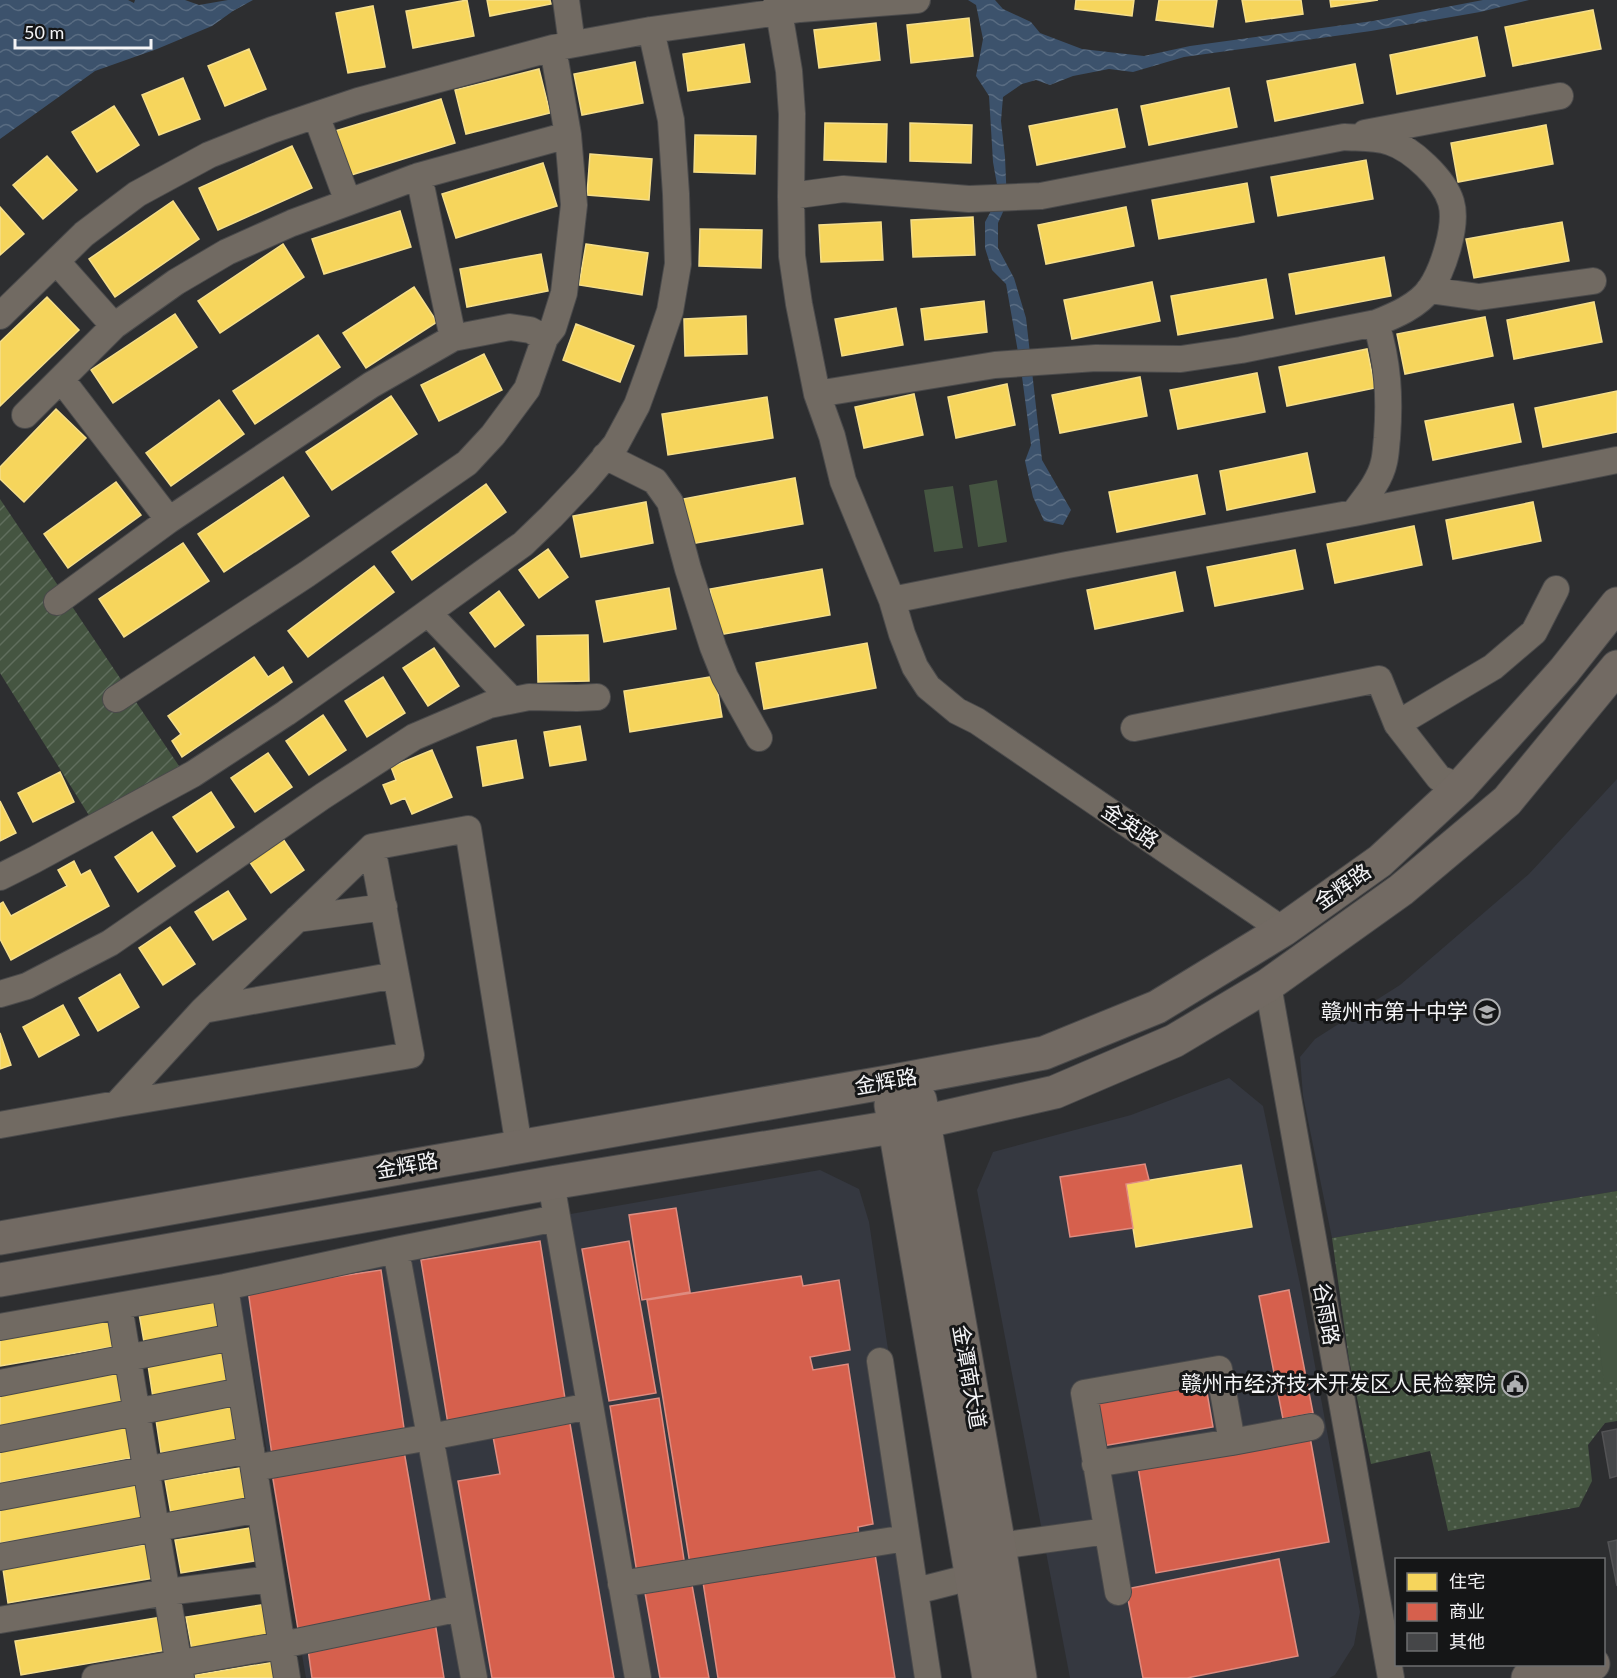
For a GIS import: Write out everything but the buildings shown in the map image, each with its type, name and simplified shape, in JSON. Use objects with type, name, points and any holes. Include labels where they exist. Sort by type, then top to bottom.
[{"type":"main road","name":"金辉路","points":[[0,1238],[1044,1053],[1157,1007],[1283,930],[1380,861],[1460,787],[1564,671],[1617,604]]},
{"type":"main road","name":"金辉路","points":[[0,1280],[551,1183],[909,1124],[1055,1092],[1174,1041],[1268,985],[1401,890],[1507,801],[1617,667]]},
{"type":"main road","name":"金潭南大道","points":[[902,1079],[971,1577],[997,1678]]},
{"type":"main road","name":"金潭南大道","points":[[909,1124],[999,1546],[997,1678]]},
{"type":"main road","points":[[1528,1678],[1588,1666]]},
{"type":"street","points":[[116,699],[307,574],[467,463],[493,435],[527,389],[545,338],[553,328],[564,293],[574,205],[563,46],[566,0]]},
{"type":"street","points":[[0,316],[84,234],[137,194],[209,155],[272,130],[358,101],[563,46],[779,7],[800,9],[917,0]]},
{"type":"street","name":"金英路","points":[[779,7],[789,71],[792,114],[792,256],[799,304],[818,394],[832,436],[843,481],[892,600],[915,667],[928,687],[957,711],[977,721],[1283,930]]},
{"type":"street","points":[[0,877],[193,774],[286,713],[523,544],[551,517],[616,444],[637,405],[670,311],[678,264],[671,120],[651,30]]},
{"type":"street","points":[[791,196],[843,189],[969,199],[1041,196],[1560,96]]},
{"type":"street","points":[[316,115],[348,202]]},
{"type":"street","points":[[25,415],[114,326],[176,282],[227,252],[292,223],[419,176],[568,135]]},
{"type":"street","points":[[818,394],[995,365],[1096,358],[1181,359],[1241,350],[1376,323],[1391,317],[1411,306],[1429,290],[1441,267],[1449,245],[1452,223],[1451,202],[1439,179],[1418,158],[1390,142],[1344,137]]},
{"type":"street","points":[[419,176],[453,338]]},
{"type":"street","points":[[57,262],[114,326]]},
{"type":"street","points":[[1429,290],[1479,297],[1593,281]]},
{"type":"street","points":[[1354,513],[1372,489],[1384,463],[1389,380],[1384,348],[1376,323]]},
{"type":"street","points":[[57,602],[169,520],[371,385],[453,338],[510,327],[530,330],[545,338]]},
{"type":"street","points":[[61,379],[169,520]]},
{"type":"street","points":[[605,456],[655,481],[670,502],[713,647],[725,677],[759,738]]},
{"type":"street","points":[[892,600],[1067,565],[1354,513],[1617,460]]},
{"type":"street","points":[[1396,724],[1493,667],[1534,632],[1556,589]]},
{"type":"street","points":[[428,613],[512,700]]},
{"type":"street","points":[[1134,728],[1379,679],[1396,724],[1439,778],[1460,787]]},
{"type":"street","points":[[0,994],[27,986],[110,943],[313,803],[414,737],[489,705],[529,697],[597,696]]},
{"type":"street","points":[[117,1104],[203,1010],[372,847],[468,829],[519,1147]]},
{"type":"street","points":[[0,1125],[411,1056],[372,847]]},
{"type":"street","points":[[297,919],[384,907]]},
{"type":"street","points":[[203,1010],[396,975]]},
{"type":"street","name":"谷雨路","points":[[1268,985],[1391,1678]]},
{"type":"street","points":[[551,1183],[638,1678]]},
{"type":"street","points":[[0,1327],[225,1287],[557,1218]]},
{"type":"street","points":[[396,1250],[474,1678]]},
{"type":"street","points":[[225,1287],[287,1678]]},
{"type":"street","points":[[119,1306],[180,1671]]},
{"type":"street","points":[[0,1383],[233,1337]]},
{"type":"street","points":[[880,1361],[928,1678]]},
{"type":"street","points":[[1118,1592],[1084,1393],[1219,1369],[1232,1442]]},
{"type":"street","points":[[0,1439],[241,1391]]},
{"type":"street","points":[[0,1497],[146,1469],[252,1459],[430,1437],[590,1406]]},
{"type":"street","points":[[1095,1464],[1311,1427]]},
{"type":"street","points":[[0,1557],[260,1509]]},
{"type":"street","points":[[999,1546],[1107,1531]]},
{"type":"street","points":[[621,1584],[906,1538]]},
{"type":"street","points":[[916,1591],[971,1577]]},
{"type":"street","points":[[0,1620],[167,1592],[271,1579]]},
{"type":"street","points":[[95,1678],[180,1671],[282,1645],[461,1608]]},
{"type":"shaded area","name":"赣州市第十中学","points":[[1617,779],[1617,1191],[1332,1238],[1303,1096],[1300,1057],[1315,1039],[1400,985],[1529,874]]},
{"type":"shaded area","points":[[1229,1078],[1263,1106],[1301,1289],[1360,1612],[1354,1645],[1335,1675],[1329,1678],[1070,1678],[977,1190],[993,1152],[1131,1115]]},
{"type":"shaded area","points":[[820,1170],[859,1189],[869,1222],[937,1678],[306,1678],[236,1273]]},
{"type":"green space","points":[[997,480],[1007,542],[978,547],[969,485]]},
{"type":"green space","points":[[953,486],[963,548],[934,552],[924,490]]},
{"type":"green space","points":[[0,499],[181,769],[90,817],[0,673]]},
{"type":"green space","points":[[1617,1191],[1617,1421],[1605,1423],[1588,1445],[1592,1481],[1579,1507],[1448,1531],[1430,1451],[1371,1464],[1349,1360],[1332,1238]]},
{"type":"green space","points":[[1617,1294],[1617,1381],[1604,1383],[1594,1297]]},
{"type":"water","points":[[0,0],[128,0],[134,3],[135,0],[185,0],[199,5],[228,0],[253,0],[212,26],[95,71],[0,139]]},
{"type":"water","points":[[968,0],[995,0],[1003,9],[1031,22],[1040,33],[1082,49],[1144,56],[1190,46],[1373,21],[1483,0],[1529,0],[1480,12],[1371,31],[1184,57],[1133,72],[1109,69],[1073,76],[1050,85],[1036,80],[1022,84],[1003,97],[1001,121],[1007,203],[998,223],[998,248],[1014,278],[1026,318],[1042,460],[1071,510],[1063,525],[1044,521],[1033,497],[1025,461],[1031,445],[1006,284],[992,270],[985,248],[985,222],[999,196],[993,162],[989,96],[976,76],[983,39],[976,5]]},
{"type":"place","name":"赣州市第十中学","points":[[1487,1012]]},
{"type":"place","name":"赣州市经济技术开发区人民检察院","points":[[1515,1384]]}]
